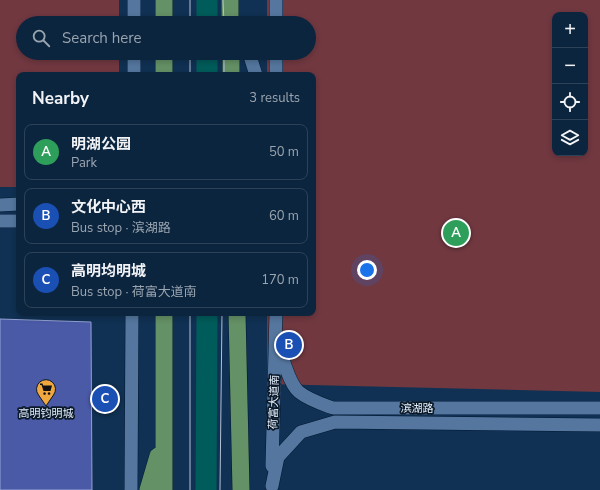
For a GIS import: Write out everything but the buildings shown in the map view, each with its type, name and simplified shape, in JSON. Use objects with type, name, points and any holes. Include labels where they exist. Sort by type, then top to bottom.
[{"type":"main road","points":[[164,0],[164,16]]},
{"type":"main road","points":[[230,16],[231,0]]},
{"type":"main road","points":[[164,60],[164,72]]},
{"type":"main road","points":[[231,60],[231,72]]},
{"type":"main road","points":[[164,316],[164,490]]},
{"type":"main road","points":[[237,316],[241,490]]},
{"type":"main road","points":[[148,490],[164,436]]},
{"type":"main road","points":[[240,463],[246,490]]},
{"type":"street","points":[[134,0],[134,16]]},
{"type":"street","points":[[231,0],[237,16]]},
{"type":"street","points":[[276,0],[276,16]]},
{"type":"street","points":[[134,60],[134,72]]},
{"type":"street","points":[[251,60],[255,72]]},
{"type":"street","points":[[276,60],[276,72]]},
{"type":"street","points":[[0,205],[16,204]]},
{"type":"street","points":[[0,221],[16,221]]},
{"type":"street","points":[[131,490],[132,316]]},
{"type":"street","name":"荷富大道南","points":[[272,488],[276,316]]},
{"type":"street","name":"滨湖路","points":[[276,335],[287,372],[298,392],[333,408],[600,408]]},
{"type":"street","name":"滨湖路","points":[[272,488],[278,457],[301,432],[335,422],[600,425]]},
{"type":"shaded area","points":[[0,0],[119,0],[119,16],[16,16],[16,60],[119,60],[119,72],[16,72],[16,187],[0,187]]},
{"type":"shaded area","points":[[267,0],[600,0],[600,392],[267,384],[267,316],[316,316],[316,72],[267,72],[267,60],[316,60],[316,16],[267,16]]},
{"type":"waterway","points":[[207,0],[207,16]]},
{"type":"waterway","points":[[207,60],[207,72]]},
{"type":"waterway","points":[[206,490],[207,316]]},
{"type":"tram line","points":[[190,0],[190,16]]},
{"type":"tram line","points":[[223,0],[224,16]]},
{"type":"tram line","points":[[190,60],[190,72]]},
{"type":"tram line","points":[[224,60],[224,72]]},
{"type":"tram line","points":[[190,316],[190,490]]},
{"type":"tram line","points":[[220,490],[222,316]]},
{"type":"place","name":"明湖公园","points":[[456,233]]},
{"type":"place","name":"文化中心西","points":[[289,345]]},
{"type":"place","name":"高明均明城","points":[[105,399]]},
{"type":"place","name":"高明钧明城","points":[[46,406]]}]
